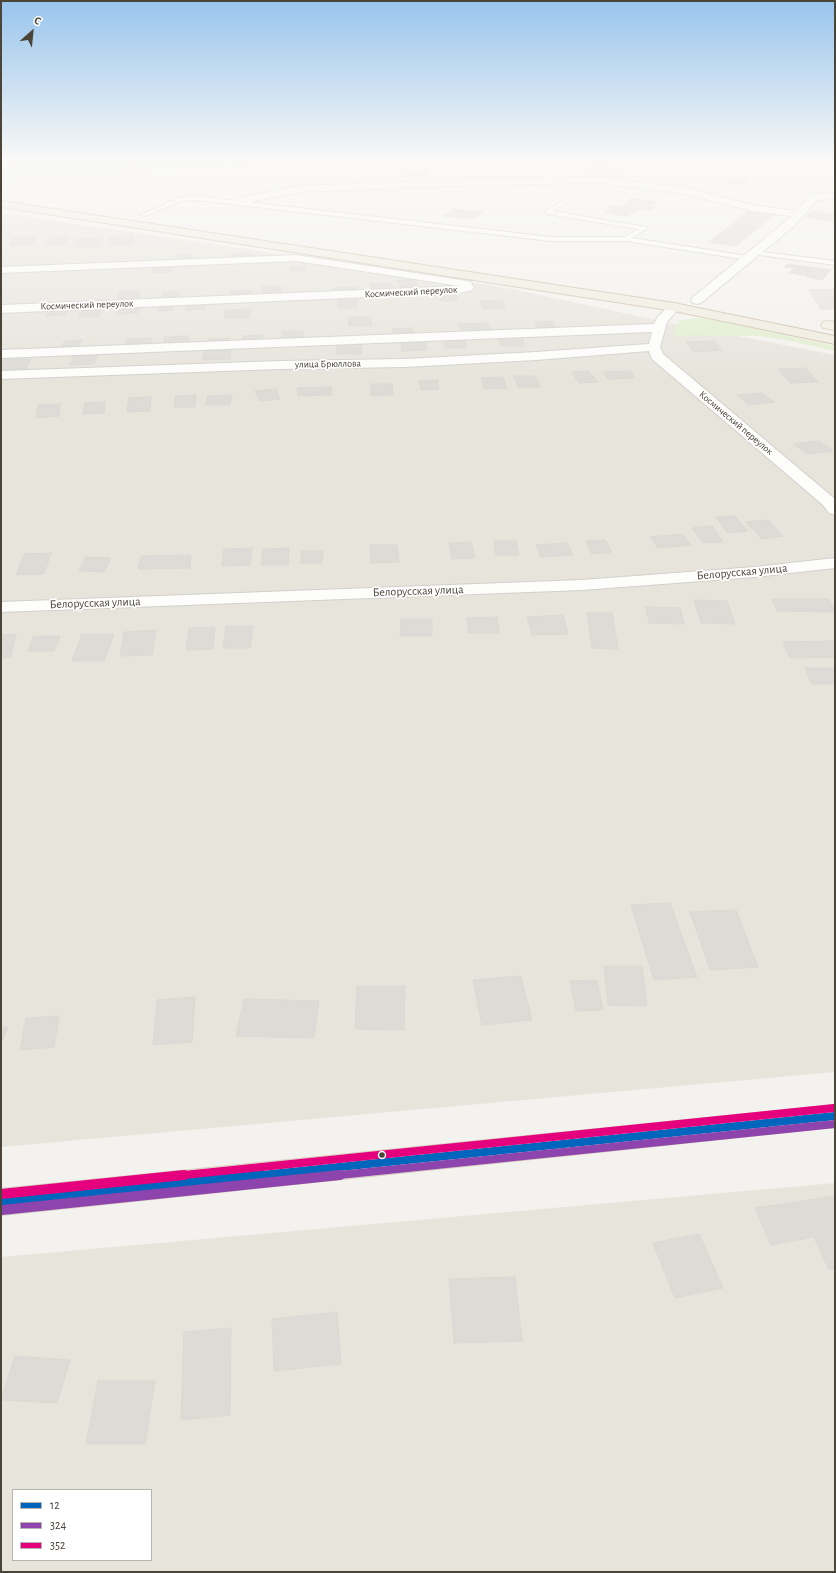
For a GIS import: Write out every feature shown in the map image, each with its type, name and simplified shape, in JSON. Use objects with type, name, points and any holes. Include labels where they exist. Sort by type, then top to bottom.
[{"type":"highway","points":[[214,235],[374,259],[686,301],[712,303]]},
{"type":"highway","points":[[535,274],[686,301],[835,340]]},
{"type":"highway","points":[[815,322],[832,326]]},
{"type":"main road","points":[[1,1202],[835,1116]]},
{"type":"street","points":[[654,347],[660,321],[751,256],[774,235]]},
{"type":"street","name":"Космический переулок","points":[[1,270],[296,258],[467,284],[468,288],[452,290],[1,309]]},
{"type":"street","points":[[1,354],[659,328]]},
{"type":"street","name":"Космический переулок","points":[[654,347],[657,356],[829,502],[835,510]]},
{"type":"street","name":"улица Брюллова","points":[[1,375],[279,364],[405,363],[536,356],[654,347]]},
{"type":"street","name":"Белорусская улица","points":[[1,607],[582,585],[755,572],[835,563]]},
{"type":"lane","points":[[520,235],[551,239],[626,239],[751,256],[835,263]]},
{"type":"lane","points":[[626,239],[632,235]]},
{"type":"shaded area","points":[[1,235],[153,235],[503,287],[661,321],[835,355],[835,1072],[1,1147]]},
{"type":"shaded area","points":[[807,289],[835,289],[835,310],[821,310]]},
{"type":"shaded area","points":[[835,1183],[835,1572],[1,1572],[1,1257]]},
{"type":"green space","points":[[695,318],[714,320],[835,346],[835,351],[786,340],[758,336],[693,335],[679,337],[674,334],[679,321]]},
{"type":"building","points":[[717,235],[749,235],[736,246],[709,242]]},
{"type":"building","points":[[70,236],[65,245],[45,245],[50,237]]},
{"type":"building","points":[[133,236],[133,244],[110,245],[110,237]]},
{"type":"building","points":[[35,237],[33,245],[10,246],[12,238]]},
{"type":"building","points":[[100,238],[100,246],[76,247],[77,239]]},
{"type":"building","points":[[191,254],[190,260],[175,260],[176,255]]},
{"type":"building","points":[[231,254],[253,254],[250,258],[229,258]]},
{"type":"building","points":[[788,264],[831,270],[822,280],[789,273],[794,268],[785,267]]},
{"type":"building","points":[[171,266],[170,273],[152,273],[153,267]]},
{"type":"building","points":[[305,266],[305,271],[290,271],[290,267]]},
{"type":"building","points":[[415,279],[418,286],[400,287],[397,280]]},
{"type":"building","points":[[390,283],[394,289],[373,290],[370,284]]},
{"type":"building","points":[[263,286],[281,286],[281,292],[262,292]]},
{"type":"building","points":[[356,287],[357,291],[334,292],[333,288]]},
{"type":"building","points":[[120,291],[140,291],[138,299],[118,299]]},
{"type":"building","points":[[231,291],[251,291],[250,296],[231,297]]},
{"type":"building","points":[[163,292],[179,292],[179,298],[162,298]]},
{"type":"building","points":[[440,295],[457,295],[457,301],[440,301]]},
{"type":"building","points":[[338,300],[357,300],[357,308],[338,308]]},
{"type":"building","points":[[502,300],[505,308],[483,309],[480,301]]},
{"type":"building","points":[[173,304],[173,310],[158,311],[159,305]]},
{"type":"building","points":[[187,304],[205,304],[205,309],[186,310]]},
{"type":"building","points":[[139,306],[138,313],[118,314],[119,307]]},
{"type":"building","points":[[49,309],[68,309],[65,315],[46,316]]},
{"type":"building","points":[[82,309],[101,309],[99,317],[79,317]]},
{"type":"building","points":[[251,309],[249,318],[224,318],[225,310]]},
{"type":"building","points":[[348,317],[371,317],[372,326],[349,326]]},
{"type":"building","points":[[552,321],[556,329],[538,329],[535,322]]},
{"type":"building","points":[[487,323],[491,329],[461,330],[458,324]]},
{"type":"building","points":[[412,328],[414,334],[395,335],[392,329]]},
{"type":"building","points":[[282,331],[303,331],[303,339],[282,339]]},
{"type":"building","points":[[263,335],[263,341],[243,342],[243,336]]},
{"type":"building","points":[[188,336],[189,343],[164,345],[164,337]]},
{"type":"building","points":[[522,336],[525,346],[501,346],[498,337]]},
{"type":"building","points":[[152,338],[150,345],[124,345],[126,339]]},
{"type":"building","points":[[229,338],[229,342],[208,343],[208,339]]},
{"type":"building","points":[[82,340],[78,347],[61,347],[65,341]]},
{"type":"building","points":[[444,340],[465,340],[467,348],[445,348]]},
{"type":"building","points":[[714,341],[722,350],[694,352],[686,342]]},
{"type":"building","points":[[401,343],[426,343],[427,350],[402,351]]},
{"type":"building","points":[[337,346],[362,346],[361,354],[336,354]]},
{"type":"building","points":[[231,349],[230,359],[202,360],[204,350]]},
{"type":"building","points":[[73,355],[98,355],[94,364],[70,365]]},
{"type":"building","points":[[4,359],[31,359],[26,369],[1,370],[1,365]]},
{"type":"building","points":[[806,368],[818,382],[790,383],[778,369]]},
{"type":"building","points":[[589,371],[598,382],[579,383],[572,372]]},
{"type":"building","points":[[630,371],[635,378],[608,379],[603,372]]},
{"type":"building","points":[[514,376],[535,376],[540,387],[518,387]]},
{"type":"building","points":[[503,377],[507,388],[484,389],[481,378]]},
{"type":"building","points":[[437,380],[439,389],[421,390],[419,381]]},
{"type":"building","points":[[371,384],[392,384],[393,395],[371,396]]},
{"type":"building","points":[[331,387],[332,395],[298,396],[297,388]]},
{"type":"building","points":[[276,389],[280,399],[259,401],[255,391]]},
{"type":"building","points":[[762,393],[774,402],[749,405],[737,395]]},
{"type":"building","points":[[196,395],[195,407],[174,407],[176,396]]},
{"type":"building","points":[[232,395],[230,405],[206,405],[208,396]]},
{"type":"building","points":[[151,397],[150,411],[127,412],[129,398]]},
{"type":"building","points":[[105,402],[104,413],[83,414],[85,403]]},
{"type":"building","points":[[60,404],[59,416],[36,418],[38,405]]},
{"type":"building","points":[[819,441],[833,451],[807,454],[794,444]]},
{"type":"building","points":[[735,516],[748,531],[728,533],[716,517]]},
{"type":"building","points":[[768,520],[783,536],[762,539],[746,522]]},
{"type":"building","points":[[712,526],[723,542],[703,543],[692,528]]},
{"type":"building","points":[[682,534],[691,545],[658,548],[650,537]]},
{"type":"building","points":[[605,540],[612,552],[592,554],[586,541]]},
{"type":"building","points":[[494,541],[516,541],[519,555],[496,555]]},
{"type":"building","points":[[471,542],[475,558],[452,559],[449,543]]},
{"type":"building","points":[[567,543],[573,555],[541,557],[536,545]]},
{"type":"building","points":[[370,545],[397,545],[399,562],[371,563]]},
{"type":"building","points":[[252,548],[250,565],[222,566],[224,549]]},
{"type":"building","points":[[289,548],[288,565],[261,565],[263,549]]},
{"type":"building","points":[[302,551],[323,551],[322,563],[300,563]]},
{"type":"building","points":[[51,553],[44,574],[16,575],[24,554]]},
{"type":"building","points":[[191,555],[190,568],[138,569],[141,556]]},
{"type":"building","points":[[86,557],[111,558],[104,572],[79,571]]},
{"type":"building","points":[[772,599],[829,599],[835,612],[777,611]]},
{"type":"building","points":[[694,600],[727,601],[735,624],[701,623]]},
{"type":"building","points":[[646,607],[680,608],[684,624],[649,623]]},
{"type":"building","points":[[587,613],[612,613],[618,649],[592,648]]},
{"type":"building","points":[[563,615],[568,634],[532,635],[527,617]]},
{"type":"building","points":[[497,617],[499,633],[469,633],[467,618]]},
{"type":"building","points":[[401,619],[432,619],[432,636],[400,636]]},
{"type":"building","points":[[226,626],[253,626],[250,648],[223,648]]},
{"type":"building","points":[[215,627],[213,649],[186,650],[189,628]]},
{"type":"building","points":[[156,630],[152,655],[120,656],[124,632]]},
{"type":"building","points":[[16,634],[11,657],[1,658],[1,635]]},
{"type":"building","points":[[82,634],[114,634],[104,661],[72,661]]},
{"type":"building","points":[[34,636],[60,636],[54,651],[28,651]]},
{"type":"building","points":[[833,641],[835,644],[835,657],[790,658],[783,642]]},
{"type":"building","points":[[805,668],[835,668],[835,684],[812,684]]},
{"type":"building","points":[[670,903],[697,977],[654,980],[631,905]]},
{"type":"building","points":[[736,910],[758,967],[710,970],[690,912]]},
{"type":"building","points":[[604,966],[642,966],[647,1006],[608,1005]]},
{"type":"building","points":[[521,976],[532,1020],[482,1025],[473,980]]},
{"type":"building","points":[[597,980],[603,1010],[576,1011],[570,981]]},
{"type":"building","points":[[357,986],[405,986],[404,1030],[355,1029]]},
{"type":"building","points":[[195,997],[192,1042],[153,1045],[157,1000]]},
{"type":"building","points":[[244,999],[319,1001],[314,1038],[236,1036]]},
{"type":"building","points":[[59,1016],[54,1047],[20,1050],[26,1018]]},
{"type":"building","points":[[1,1027],[8,1027],[1,1044]]},
{"type":"building","points":[[835,1196],[835,1269],[829,1270],[814,1237],[771,1245],[755,1208]]},
{"type":"building","points":[[699,1234],[723,1288],[675,1298],[653,1243]]},
{"type":"building","points":[[515,1277],[522,1341],[454,1343],[449,1279]]},
{"type":"building","points":[[337,1312],[341,1364],[274,1371],[272,1319]]},
{"type":"building","points":[[231,1328],[230,1415],[181,1420],[184,1332]]},
{"type":"building","points":[[15,1356],[70,1360],[57,1403],[1,1400]]},
{"type":"building","points":[[98,1381],[155,1381],[145,1444],[86,1444]]},
{"type":"transit line","name":"352","points":[[1,1194],[834,1108]]},
{"type":"transit line","name":"12","points":[[1,1202],[835,1116]]},
{"type":"transit line","name":"324","points":[[2,1210],[835,1124]]}]
